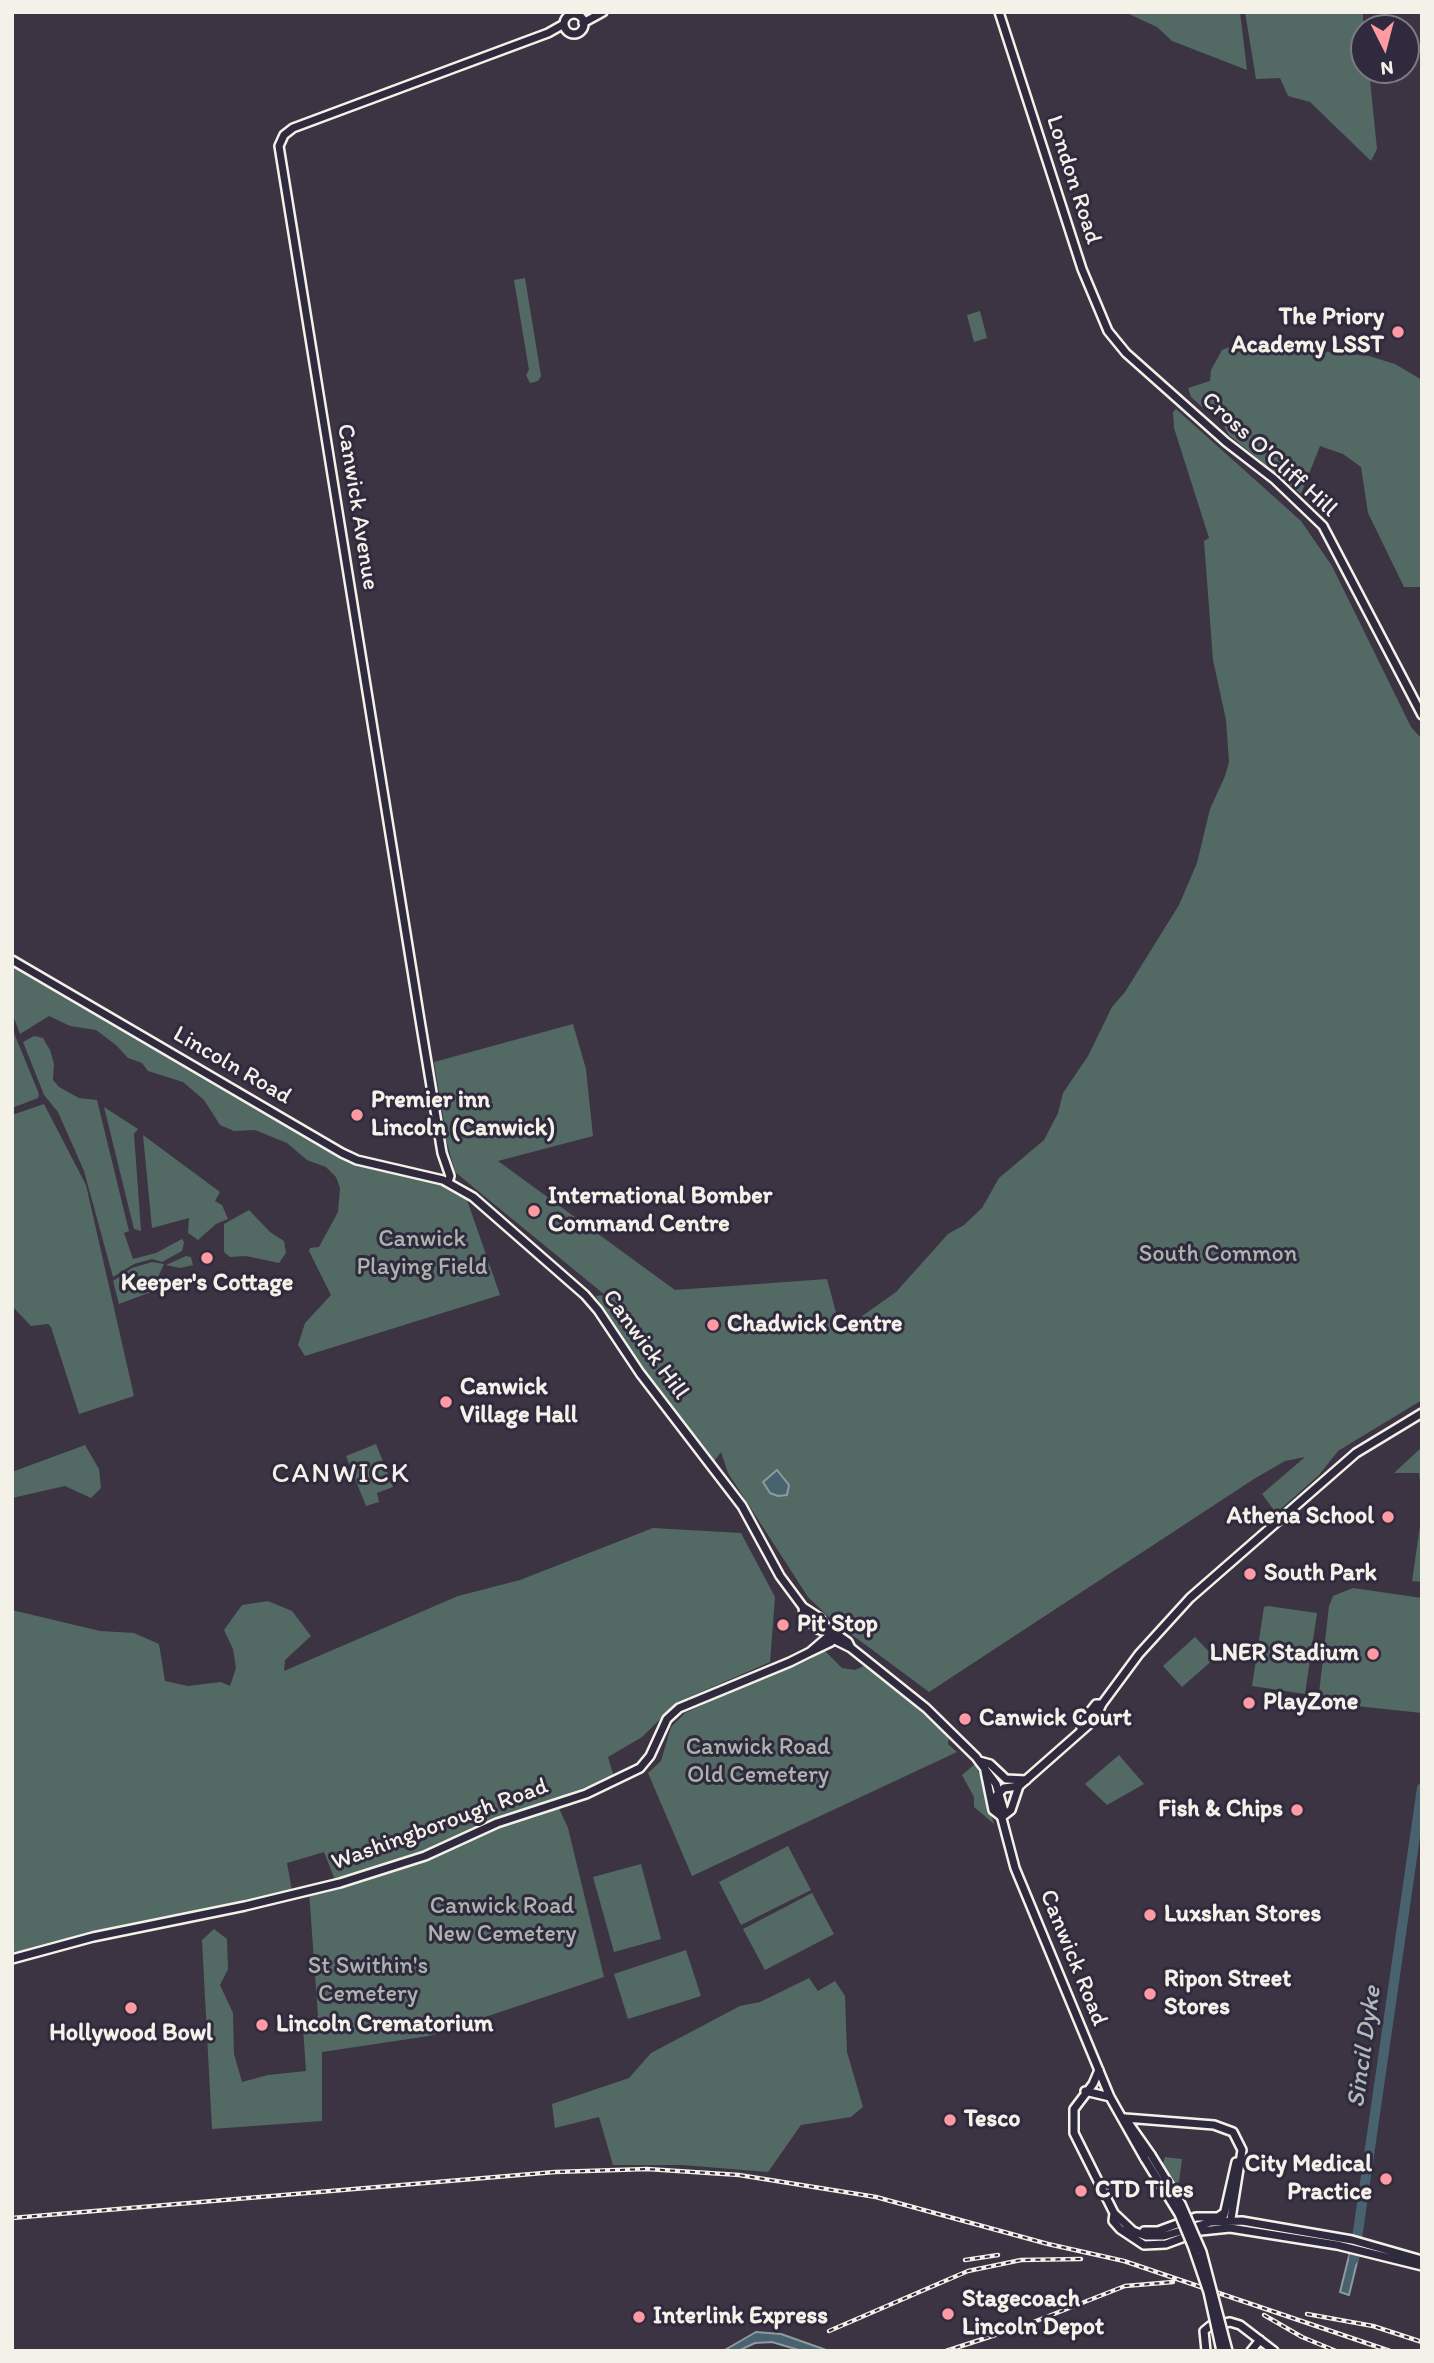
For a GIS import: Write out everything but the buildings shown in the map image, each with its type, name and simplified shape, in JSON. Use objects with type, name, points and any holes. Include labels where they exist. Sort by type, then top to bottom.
[{"type":"main road","name":"London Road","points":[[999,12],[1086,280],[1108,331],[1126,353]]},
{"type":"main road","name":"Canwick Avenue","points":[[566,27],[569,15],[582,20],[602,13]]},
{"type":"main road","name":"Canwick Avenue","points":[[443,1180],[446,1167],[279,146],[284,135],[293,128],[548,33],[566,27],[578,32],[582,20]]},
{"type":"main road","name":"Cross O'Cliff Hill","points":[[1126,353],[1218,435],[1274,479],[1323,526],[1422,715]]},
{"type":"main road","name":"Lincoln Road","points":[[12,960],[342,1153],[357,1160],[443,1180]]},
{"type":"main road","name":"Canwick Hill","points":[[443,1180],[473,1197],[585,1294],[708,1464]]},
{"type":"main road","points":[[988,1786],[998,1793],[1002,1817],[1011,1810],[1019,1786],[1098,1716],[1102,1704],[1139,1654],[1189,1598],[1356,1452],[1422,1413]]},
{"type":"main road","name":"Canwick Road","points":[[708,1464],[748,1515],[780,1576],[803,1607],[812,1610],[831,1634],[838,1635],[926,1708],[979,1760],[985,1771],[994,1813],[1002,1817],[1015,1868],[1110,2097],[1148,2157]]},
{"type":"main road","name":"Washingborough Road","points":[[12,1959],[93,1937],[245,1906],[340,1883],[425,1856],[497,1823],[586,1794],[639,1769],[650,1756],[667,1719],[678,1708],[831,1642],[831,1634]]},
{"type":"main road","points":[[979,1760],[990,1764],[1006,1779],[1026,1780]]},
{"type":"main road","name":"Canwick Road","points":[[985,1771],[991,1776],[998,1793]]},
{"type":"main road","points":[[998,1793],[1011,1785],[1019,1786]]},
{"type":"main road","points":[[1099,2070],[1096,2080],[1085,2091],[1074,2109],[1074,2133],[1114,2213],[1133,2231],[1158,2231],[1196,2217],[1219,2217],[1226,2222],[1351,2244],[1422,2260]]},
{"type":"main road","points":[[1085,2091],[1110,2097]]},
{"type":"main road","name":"Canwick Road","points":[[1117,2110],[1142,2140],[1148,2157]]},
{"type":"main road","points":[[1125,2118],[1214,2125],[1229,2129],[1237,2138],[1226,2222]]},
{"type":"main road","points":[[1142,2140],[1143,2128],[1150,2120]]},
{"type":"main road","points":[[1148,2157],[1179,2214],[1193,2248],[1208,2292],[1221,2351]]},
{"type":"main road","points":[[1148,2157],[1181,2204],[1202,2252],[1228,2351]]},
{"type":"main road","points":[[1114,2213],[1113,2221],[1120,2229],[1144,2245],[1166,2244],[1226,2222]]},
{"type":"main road","points":[[1360,2246],[1422,2266]]},
{"type":"main road","points":[[1206,2351],[1204,2331],[1210,2326],[1230,2322],[1240,2325],[1274,2351]]},
{"type":"main road","points":[[1251,2351],[1260,2340]]},
{"type":"green space","points":[[1240,12],[1247,70],[1172,41],[1157,27],[1129,14]]},
{"type":"green space","points":[[1245,12],[1363,12],[1350,14],[1350,84],[1370,84],[1377,149],[1371,161],[1310,102],[1288,96],[1280,78],[1256,79]]},
{"type":"green space","points":[[525,278],[541,376],[538,381],[530,383],[526,375],[529,370],[514,280]]},
{"type":"green space","points":[[980,311],[987,338],[974,342],[967,315]]},
{"type":"green space","points":[[1239,343],[1369,356],[1395,364],[1422,380],[1422,587],[1404,587],[1368,513],[1361,467],[1343,454],[1320,446],[1301,494],[1229,435],[1214,408],[1202,407],[1191,397],[1188,388],[1210,381],[1211,370],[1222,350]]},
{"type":"green space","name":"South Common","points":[[1176,409],[1301,521],[1332,566],[1411,727],[1422,739],[1422,1400],[1338,1451],[1319,1475],[1276,1513],[1262,1494],[1305,1457],[1285,1461],[1254,1479],[929,1692],[832,1620],[808,1597],[728,1473],[721,1452],[713,1463],[643,1373],[596,1296],[605,1295],[455,1172],[443,1128],[434,1062],[573,1024],[586,1069],[593,1136],[498,1161],[675,1290],[827,1279],[841,1331],[896,1292],[948,1234],[964,1225],[982,1208],[999,1178],[1044,1140],[1058,1113],[1063,1093],[1088,1056],[1112,1007],[1125,992],[1179,905],[1197,863],[1210,809],[1225,776],[1229,762],[1226,720],[1213,660],[1204,541],[1209,538],[1174,428],[1173,412]]},
{"type":"green space","name":"Canwick Playing Field","points":[[12,960],[356,1163],[432,1181],[466,1197],[500,1295],[305,1356],[298,1345],[305,1323],[331,1295],[309,1251],[310,1248],[319,1247],[338,1212],[340,1188],[336,1177],[326,1167],[307,1160],[287,1143],[255,1130],[234,1131],[220,1125],[204,1100],[183,1082],[148,1071],[142,1063],[128,1058],[96,1030],[70,1026],[49,1016],[20,1034],[12,1013]]},
{"type":"green space","points":[[12,1028],[39,1094],[38,1098],[12,1108]]},
{"type":"green space","points":[[34,1036],[43,1038],[50,1050],[54,1064],[53,1080],[59,1087],[79,1098],[97,1100],[129,1231],[124,1233],[133,1259],[156,1253],[182,1239],[182,1251],[162,1262],[152,1259],[134,1264],[113,1277],[84,1171],[58,1112],[44,1095],[23,1042]]},
{"type":"green space","points":[[44,1104],[86,1185],[134,1396],[79,1414],[51,1327],[48,1324],[31,1326],[12,1306],[12,1115]]},
{"type":"green space","points":[[104,1107],[138,1129],[134,1134],[141,1231],[134,1229]]},
{"type":"green space","points":[[143,1135],[220,1192],[215,1201],[222,1205],[228,1219],[216,1224],[198,1240],[188,1233],[189,1218],[152,1228]]},
{"type":"green space","points":[[249,1210],[270,1232],[284,1241],[286,1253],[279,1263],[246,1256],[230,1257],[224,1252],[224,1224]]},
{"type":"green space","points":[[186,1256],[191,1257],[193,1265],[180,1268],[166,1265]]},
{"type":"green space","points":[[152,1262],[164,1264],[151,1292],[119,1304],[113,1281],[132,1268]]},
{"type":"green space","points":[[376,1444],[393,1487],[377,1493],[379,1502],[366,1506],[346,1456]]},
{"type":"green space","points":[[85,1445],[99,1469],[101,1488],[91,1498],[65,1486],[12,1498],[12,1472]]},
{"type":"green space","points":[[1422,1447],[1422,1502],[1419,1473],[1394,1473]]},
{"type":"green space","points":[[1420,1526],[1422,1527],[1422,1582],[1412,1581]]},
{"type":"green space","points":[[653,1528],[741,1533],[775,1597],[770,1662],[678,1702],[642,1737],[608,1757],[614,1777],[491,1822],[416,1855],[335,1880],[324,1852],[287,1863],[292,1891],[56,1942],[12,1955],[12,1610],[100,1631],[134,1633],[159,1644],[165,1681],[188,1686],[221,1682],[230,1686],[236,1668],[233,1649],[224,1630],[242,1605],[268,1601],[292,1611],[311,1636],[285,1660],[284,1671],[458,1596],[520,1580]]},
{"type":"green space","name":"LNER Stadium","points":[[1353,1588],[1422,1598],[1422,1713],[1318,1702],[1329,1606],[1333,1596]]},
{"type":"green space","points":[[1264,1607],[1317,1613],[1305,1694],[1252,1686]]},
{"type":"green space","points":[[1195,1637],[1215,1658],[1182,1687],[1163,1666]]},
{"type":"green space","name":"Canwick Road Old Cemetery","points":[[824,1650],[842,1668],[855,1670],[864,1666],[894,1688],[949,1737],[948,1744],[957,1752],[692,1876],[648,1773],[661,1761],[671,1727],[685,1713]]},
{"type":"green space","points":[[1119,1755],[1144,1784],[1107,1805],[1085,1784]]},
{"type":"green space","points":[[975,1764],[994,1824],[974,1807],[974,1797],[962,1775]]},
{"type":"green space","points":[[558,1806],[568,1828],[604,1977],[429,2036],[322,2052],[322,2121],[212,2129],[202,1940],[214,1929],[227,1939],[228,1969],[220,1985],[233,2013],[234,2054],[242,2082],[268,2075],[306,2071],[303,2027],[318,2016],[309,1891],[428,1858],[502,1824]]},
{"type":"green space","points":[[788,1846],[811,1890],[741,1925],[719,1882]]},
{"type":"green space","points":[[641,1864],[661,1939],[614,1952],[593,1877]]},
{"type":"green space","points":[[812,1893],[834,1934],[765,1970],[743,1929]]},
{"type":"green space","points":[[686,1950],[701,1996],[628,2019],[614,1974]]},
{"type":"green space","points":[[809,1978],[818,1991],[835,1981],[845,1996],[847,2052],[863,2107],[851,2117],[801,2125],[768,2172],[682,2165],[613,2165],[599,2117],[555,2128],[552,2104],[629,2078],[651,2053],[740,2006],[760,2002]]},
{"type":"green space","points":[[1165,2157],[1182,2159],[1178,2190],[1174,2190],[1162,2168]]},
{"type":"water","points":[[777,1470],[789,1485],[787,1495],[770,1493],[763,1482]]},
{"type":"water","points":[[1350,2252],[1359,2254],[1349,2295],[1340,2292]]},
{"type":"water","points":[[756,2332],[781,2334],[829,2351],[802,2351],[772,2342],[755,2343],[738,2351],[723,2351]]},
{"type":"waterway","name":"Sincil Dyke","points":[[1354,2259],[1422,1788]]},
{"type":"railway","points":[[12,2218],[555,2172],[647,2169],[739,2175],[876,2197],[1048,2244],[1124,2261],[1390,2351]]},
{"type":"railway","points":[[965,2260],[998,2255]]},
{"type":"railway","points":[[829,2331],[968,2271],[1021,2260],[1081,2259]]},
{"type":"railway","points":[[946,2351],[1026,2325],[1125,2286],[1173,2282]]},
{"type":"railway","points":[[1307,2314],[1373,2326],[1422,2342]]},
{"type":"railway","points":[[1264,2315],[1302,2337],[1336,2351]]},
{"type":"place","name":"The Priory Academy LSST","points":[[1398,332]]},
{"type":"place","name":"Premier inn Lincoln (Canwick)","points":[[357,1115]]},
{"type":"place","name":"International Bomber Command Centre","points":[[534,1211]]},
{"type":"place","name":"Keeper's Cottage","points":[[207,1258]]},
{"type":"place","name":"Chadwick Centre","points":[[713,1325]]},
{"type":"place","name":"Canwick Village Hall","points":[[446,1402]]},
{"type":"place","name":"Athena School","points":[[1388,1517]]},
{"type":"place","name":"South Park","points":[[1250,1574]]},
{"type":"place","name":"Pit Stop","points":[[783,1625]]},
{"type":"place","name":"LNER Stadium","points":[[1373,1654]]},
{"type":"place","name":"PlayZone","points":[[1249,1703]]},
{"type":"place","name":"Canwick Court","points":[[965,1719]]},
{"type":"place","name":"Fish & Chips","points":[[1297,1810]]},
{"type":"place","name":"Luxshan Stores","points":[[1150,1915]]},
{"type":"place","name":"Ripon Street Stores","points":[[1150,1994]]},
{"type":"place","name":"Hollywood Bowl","points":[[131,2008]]},
{"type":"place","name":"Lincoln Crematorium","points":[[262,2025]]},
{"type":"place","name":"Tesco","points":[[950,2120]]},
{"type":"place","name":"City Medical Practice","points":[[1386,2179]]},
{"type":"place","name":"CTD Tiles","points":[[1081,2191]]},
{"type":"place","name":"Stagecoach Lincoln Depot","points":[[948,2314]]},
{"type":"place","name":"Interlink Express","points":[[639,2317]]},
{"type":"district","name":"CANWICK","points":[[341,1475]]},
{"type":"park label","name":"Canwick Road New Cemetery","points":[[502,1921]]},
{"type":"park label","name":"St Swithin's Cemetery","points":[[368,1981]]}]
